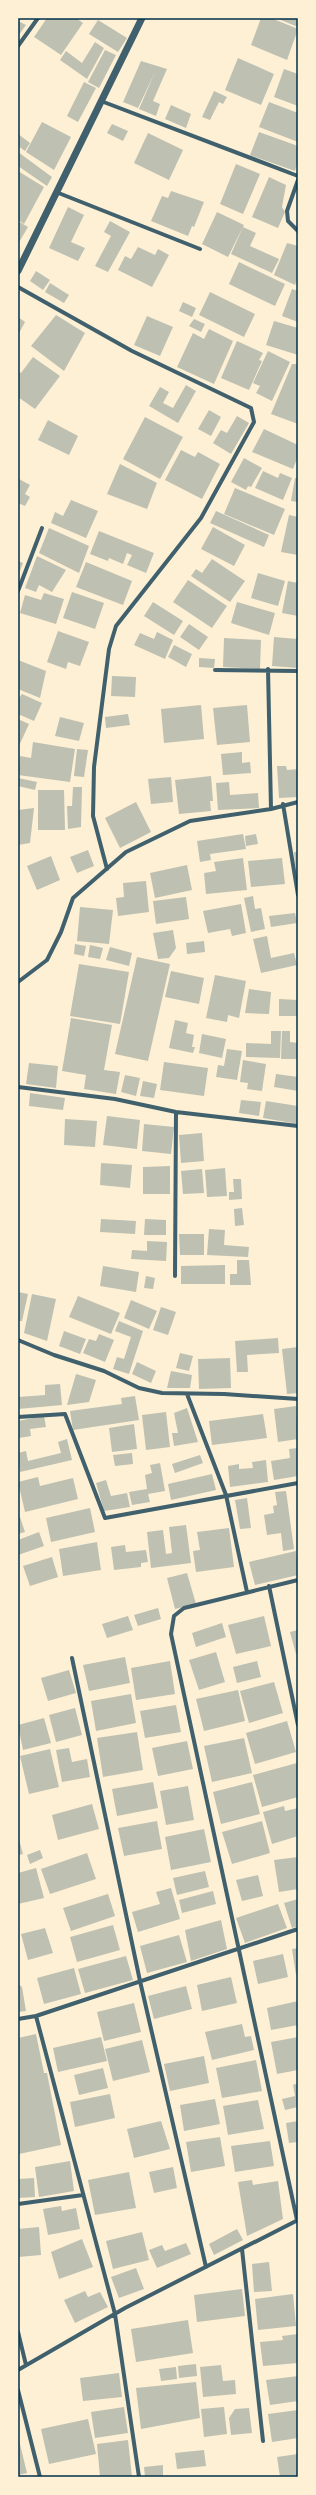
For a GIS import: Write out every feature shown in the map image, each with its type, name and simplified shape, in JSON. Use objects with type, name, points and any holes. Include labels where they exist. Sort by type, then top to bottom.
[{"type":"street","points":[[18,46],[38,18]]},
{"type":"street","points":[[18,271],[142,18]]},
{"type":"street","points":[[101,101],[298,176]]},
{"type":"street","points":[[298,180],[287,211],[288,221],[298,231]]},
{"type":"street","points":[[56,192],[200,249]]},
{"type":"street","points":[[18,287],[132,351],[251,408],[254,422],[201,518],[116,626],[108,649],[94,767],[93,816],[107,869]]},
{"type":"street","points":[[18,591],[42,528]]},
{"type":"street","points":[[268,669],[271,809]]},
{"type":"street","points":[[215,670],[268,669],[298,671]]},
{"type":"street","points":[[18,982],[47,960],[61,932],[73,898],[126,852],[190,821],[271,809],[283,804],[298,802]]},
{"type":"street","points":[[283,804],[298,895]]},
{"type":"street","points":[[18,1087],[115,1099],[176,1112],[298,1126]]},
{"type":"street","points":[[175,1276],[176,1112]]},
{"type":"street","points":[[18,1340],[54,1355],[104,1371],[139,1388],[162,1393],[224,1394],[298,1399]]},
{"type":"street","points":[[188,1394],[226,1495],[247,1592]]},
{"type":"street","points":[[18,1417],[65,1414],[105,1518],[298,1483]]},
{"type":"street","points":[[18,2370],[115,2314],[298,2220],[171,1634],[174,1616],[184,1608],[298,1580]]},
{"type":"street","points":[[269,1586],[298,1725]]},
{"type":"street","points":[[72,1658],[140,1981],[206,2267]]},
{"type":"street","points":[[18,2019],[36,2016],[298,1929]]},
{"type":"street","points":[[36,2016],[115,2314],[139,2477]]},
{"type":"street","points":[[18,2204],[83,2195]]},
{"type":"street","points":[[242,2249],[263,2441]]},
{"type":"street","points":[[18,2332],[26,2365]]},
{"type":"street","points":[[18,2390],[40,2477]]},
{"type":"building","points":[[47,18],[76,18],[83,23],[61,55],[34,37]]},
{"type":"building","points":[[261,18],[271,18],[298,29],[287,60],[251,45]]},
{"type":"building","points":[[276,18],[298,18],[298,27]]},
{"type":"building","points":[[98,20],[127,38],[118,52],[89,34]]},
{"type":"building","points":[[18,21],[26,25],[18,36]]},
{"type":"building","points":[[95,42],[104,48],[87,79],[60,60],[66,51],[82,63]]},
{"type":"building","points":[[105,50],[116,55],[99,88],[88,82]]},
{"type":"building","points":[[238,58],[274,74],[261,105],[225,90]]},
{"type":"building","points":[[141,61],[167,69],[153,101],[160,104],[156,116],[139,109],[155,72],[138,108],[123,102]]},
{"type":"building","points":[[284,69],[298,74],[298,106],[274,97]]},
{"type":"building","points":[[84,82],[96,88],[78,122],[67,116]]},
{"type":"building","points":[[214,91],[227,97],[223,104],[219,102],[210,120],[202,117]]},
{"type":"building","points":[[269,102],[298,113],[298,142],[259,127]]},
{"type":"building","points":[[171,105],[191,114],[186,128],[165,119]]},
{"type":"building","points":[[42,122],[71,137],[54,170],[26,152]]},
{"type":"building","points":[[112,124],[128,131],[123,141],[107,133]]},
{"type":"building","points":[[259,132],[298,146],[298,161],[295,171],[250,155]]},
{"type":"building","points":[[148,133],[183,150],[169,180],[134,163]]},
{"type":"building","points":[[18,134],[30,143],[25,151],[18,146]]},
{"type":"building","points":[[18,152],[52,177],[47,186],[18,166]]},
{"type":"building","points":[[236,164],[260,174],[243,214],[220,204]]},
{"type":"building","points":[[18,171],[44,187],[24,224],[18,220]]},
{"type":"building","points":[[269,177],[286,185],[282,207],[285,212],[278,228],[252,217]]},
{"type":"building","points":[[171,191],[204,202],[194,227],[192,226],[188,236],[151,221],[162,196],[168,198]]},
{"type":"building","points":[[68,207],[84,215],[71,242],[85,248],[78,261],[49,248]]},
{"type":"building","points":[[217,212],[244,225],[228,257],[202,244]]},
{"type":"building","points":[[18,221],[28,227],[18,244]]},
{"type":"building","points":[[110,221],[130,232],[108,272],[95,266],[111,236],[104,232]]},
{"type":"building","points":[[243,227],[256,233],[250,246],[279,259],[272,273],[231,254]]},
{"type":"building","points":[[287,243],[298,246],[298,277],[295,285],[274,275]]},
{"type":"building","points":[[138,247],[155,255],[158,249],[169,255],[152,287],[118,270],[125,256],[131,259]]},
{"type":"building","points":[[239,262],[285,284],[275,306],[229,284]]},
{"type":"building","points":[[36,271],[50,280],[43,290],[30,281]]},
{"type":"building","points":[[50,283],[69,295],[64,303],[45,292]]},
{"type":"building","points":[[292,289],[298,291],[298,322],[282,316]]},
{"type":"building","points":[[210,292],[255,314],[244,337],[199,315]]},
{"type":"building","points":[[183,302],[196,308],[192,317],[179,311]]},
{"type":"building","points":[[56,315],[85,333],[64,371],[31,346]]},
{"type":"building","points":[[147,316],[173,327],[160,356],[134,345]]},
{"type":"building","points":[[18,317],[25,322],[18,335]]},
{"type":"building","points":[[194,319],[205,324],[201,332],[189,326]]},
{"type":"building","points":[[274,321],[298,328],[298,355],[266,345]]},
{"type":"building","points":[[209,329],[233,341],[214,384],[177,367],[193,333],[204,339]]},
{"type":"building","points":[[237,341],[263,353],[259,360],[262,361],[249,390],[221,378]]},
{"type":"building","points":[[268,351],[290,362],[272,401],[256,393],[260,386],[253,383]]},
{"type":"building","points":[[33,357],[60,376],[35,409],[18,397],[18,371],[21,373]]},
{"type":"building","points":[[292,364],[298,364],[298,424],[271,414]]},
{"type":"building","points":[[186,385],[196,391],[178,423],[149,406],[160,387],[169,392],[163,403],[173,408]]},
{"type":"building","points":[[209,410],[221,417],[211,436],[198,429]]},
{"type":"building","points":[[237,416],[249,423],[231,454],[213,443],[221,430],[227,433]]},
{"type":"building","points":[[145,417],[183,437],[160,479],[123,459]]},
{"type":"building","points":[[48,420],[78,436],[69,455],[38,440]]},
{"type":"building","points":[[264,429],[298,445],[298,456],[293,469],[252,452]]},
{"type":"building","points":[[181,450],[195,457],[198,452],[220,464],[202,499],[165,480]]},
{"type":"building","points":[[244,458],[262,468],[251,487],[248,486],[246,490],[231,482]]},
{"type":"building","points":[[120,464],[157,483],[147,509],[107,494]]},
{"type":"building","points":[[263,471],[278,478],[280,473],[292,478],[283,500],[255,488]]},
{"type":"building","points":[[295,478],[298,478],[298,502],[291,501]]},
{"type":"building","points":[[19,479],[30,485],[25,494],[30,497],[25,506],[18,503]]},
{"type":"building","points":[[235,488],[285,509],[274,535],[224,514]]},
{"type":"building","points":[[71,500],[98,511],[86,538],[51,523],[55,512],[63,516]]},
{"type":"building","points":[[216,511],[269,535],[264,547],[210,523]]},
{"type":"building","points":[[289,515],[298,517],[298,555],[281,552]]},
{"type":"building","points":[[213,527],[245,545],[234,566],[201,549]]},
{"type":"building","points":[[49,528],[89,546],[79,573],[39,553]]},
{"type":"building","points":[[99,531],[154,553],[146,573],[127,565],[132,555],[127,553],[123,564],[109,558],[108,561],[90,554]]},
{"type":"building","points":[[37,556],[66,570],[52,592],[39,585],[36,592],[25,588]]},
{"type":"building","points":[[212,559],[245,581],[230,602],[191,576],[196,569],[202,573]]},
{"type":"building","points":[[18,561],[23,563],[18,576]]},
{"type":"building","points":[[86,562],[132,581],[123,605],[76,587]]},
{"type":"building","points":[[258,573],[285,581],[278,606],[251,598]]},
{"type":"building","points":[[188,580],[227,606],[212,628],[173,602]]},
{"type":"building","points":[[288,581],[298,583],[298,616],[282,613]]},
{"type":"building","points":[[72,592],[104,603],[95,629],[63,618]]},
{"type":"building","points":[[44,593],[64,599],[56,624],[20,613],[25,595],[41,600]]},
{"type":"building","points":[[153,602],[183,621],[174,635],[144,616]]},
{"type":"building","points":[[237,602],[275,613],[269,635],[231,623]]},
{"type":"building","points":[[189,624],[208,637],[199,650],[180,637]]},
{"type":"building","points":[[58,631],[89,642],[80,666],[68,662],[66,669],[47,662]]},
{"type":"building","points":[[157,632],[173,640],[165,659],[134,645],[140,633],[154,639]]},
{"type":"building","points":[[274,637],[298,639],[298,668],[272,666]]},
{"type":"building","points":[[224,638],[261,640],[260,669],[223,667]]},
{"type":"building","points":[[174,645],[192,654],[186,667],[168,657]]},
{"type":"building","points":[[199,658],[215,659],[214,668],[199,667]]},
{"type":"building","points":[[18,660],[46,671],[40,698],[18,689]]},
{"type":"building","points":[[112,676],[136,677],[135,697],[111,696]]},
{"type":"building","points":[[22,694],[42,703],[34,721],[18,714],[18,699]]},
{"type":"building","points":[[201,705],[204,739],[164,743],[161,709]]},
{"type":"building","points":[[247,705],[250,742],[217,745],[213,708]]},
{"type":"building","points":[[128,714],[130,725],[106,728],[105,717]]},
{"type":"building","points":[[60,717],[84,723],[79,741],[55,736]]},
{"type":"building","points":[[18,719],[29,724],[18,748]]},
{"type":"building","points":[[33,742],[75,749],[70,782],[18,775],[20,756],[31,758]]},
{"type":"building","points":[[77,749],[88,750],[84,777],[74,776]]},
{"type":"building","points":[[242,752],[242,763],[250,762],[251,773],[223,775],[221,754]]},
{"type":"building","points":[[277,766],[286,766],[287,770],[298,769],[298,797],[279,798]]},
{"type":"building","points":[[211,776],[213,801],[210,801],[211,811],[179,814],[175,780]]},
{"type":"building","points":[[171,777],[173,802],[151,804],[148,779]]},
{"type":"building","points":[[18,778],[37,782],[35,790],[18,786]]},
{"type":"building","points":[[229,782],[230,795],[258,793],[259,808],[218,810],[216,783]]},
{"type":"building","points":[[73,787],[82,787],[81,827],[68,829],[67,806],[72,806]]},
{"type":"building","points":[[38,790],[64,790],[65,830],[38,830]]},
{"type":"building","points":[[136,802],[151,832],[120,848],[105,818]]},
{"type":"building","points":[[34,808],[30,843],[18,845],[18,810]]},
{"type":"building","points":[[243,834],[246,849],[210,854],[211,860],[200,862],[197,841]]},
{"type":"building","points":[[256,834],[258,844],[246,846],[245,836]]},
{"type":"building","points":[[88,850],[94,866],[77,873],[70,857]]},
{"type":"building","points":[[294,852],[298,852],[298,873],[296,873]]},
{"type":"building","points":[[51,856],[60,880],[37,890],[27,866]]},
{"type":"building","points":[[243,858],[247,890],[206,894],[204,873],[216,871],[214,862]]},
{"type":"building","points":[[282,858],[285,884],[251,887],[248,861]]},
{"type":"building","points":[[187,865],[192,890],[155,898],[150,873]]},
{"type":"building","points":[[146,881],[149,912],[118,916],[116,898],[124,897],[123,883]]},
{"type":"building","points":[[253,896],[255,909],[261,908],[265,929],[251,932],[244,898]]},
{"type":"building","points":[[186,897],[189,919],[156,924],[153,901]]},
{"type":"building","points":[[241,904],[246,933],[232,936],[230,929],[208,933],[203,911]]},
{"type":"building","points":[[80,907],[113,910],[109,944],[77,941]]},
{"type":"building","points":[[295,913],[297,923],[271,927],[269,916]]},
{"type":"building","points":[[173,930],[176,948],[169,958],[158,959],[153,933]]},
{"type":"building","points":[[267,936],[271,958],[294,953],[297,965],[261,973],[253,939]]},
{"type":"building","points":[[204,941],[205,952],[187,954],[186,943]]},
{"type":"building","points":[[75,944],[86,946],[84,956],[74,954]]},
{"type":"building","points":[[90,945],[103,948],[100,959],[88,957]]},
{"type":"building","points":[[110,947],[132,953],[129,966],[106,960]]},
{"type":"building","points":[[137,957],[170,964],[148,1061],[115,1054]]},
{"type":"building","points":[[79,964],[129,972],[120,1024],[70,1016]]},
{"type":"building","points":[[171,971],[204,978],[199,1004],[165,997]]},
{"type":"building","points":[[215,975],[246,981],[239,1018],[228,1015],[227,1022],[206,1018]]},
{"type":"building","points":[[249,989],[271,992],[269,1014],[245,1013]]},
{"type":"building","points":[[279,999],[298,1000],[298,1016],[279,1016]]},
{"type":"building","points":[[71,1018],[112,1025],[104,1070],[120,1072],[116,1094],[84,1089],[86,1075],[62,1071]]},
{"type":"building","points":[[175,1020],[188,1023],[186,1033],[194,1035],[192,1047],[195,1047],[193,1053],[169,1048]]},
{"type":"building","points":[[271,1031],[281,1031],[280,1058],[246,1057],[246,1043],[271,1044]]},
{"type":"building","points":[[282,1031],[290,1031],[290,1042],[298,1043],[298,1059],[281,1059]]},
{"type":"building","points":[[202,1034],[226,1039],[222,1058],[199,1053]]},
{"type":"building","points":[[227,1049],[242,1051],[237,1080],[216,1077],[218,1065],[224,1066]]},
{"type":"building","points":[[243,1060],[266,1064],[262,1091],[247,1089],[248,1083],[240,1082]]},
{"type":"building","points":[[164,1062],[208,1068],[204,1096],[160,1090]]},
{"type":"building","points":[[29,1063],[58,1066],[56,1088],[26,1084]]},
{"type":"building","points":[[276,1074],[298,1077],[298,1091],[274,1087]]},
{"type":"building","points":[[125,1075],[140,1078],[136,1096],[121,1092]]},
{"type":"building","points":[[143,1081],[157,1084],[154,1098],[140,1096]]},
{"type":"building","points":[[30,1093],[65,1098],[63,1110],[29,1106]]},
{"type":"building","points":[[241,1100],[261,1102],[259,1116],[239,1113]]},
{"type":"building","points":[[266,1101],[298,1106],[298,1124],[263,1118]]},
{"type":"building","points":[[107,1116],[140,1120],[137,1149],[103,1145]]},
{"type":"building","points":[[65,1119],[97,1121],[95,1147],[64,1145]]},
{"type":"building","points":[[144,1124],[174,1127],[171,1154],[142,1151]]},
{"type":"building","points":[[202,1133],[204,1161],[181,1163],[179,1135]]},
{"type":"building","points":[[101,1163],[132,1165],[130,1188],[100,1185]]},
{"type":"building","points":[[170,1166],[170,1194],[143,1194],[143,1167]]},
{"type":"building","points":[[225,1168],[227,1196],[207,1197],[205,1170]]},
{"type":"building","points":[[202,1169],[204,1193],[183,1194],[181,1171]]},
{"type":"building","points":[[233,1179],[241,1179],[242,1199],[229,1200],[229,1192],[234,1192]]},
{"type":"building","points":[[242,1208],[244,1225],[235,1226],[234,1209]]},
{"type":"building","points":[[101,1219],[136,1221],[135,1234],[100,1232]]},
{"type":"building","points":[[145,1219],[166,1220],[166,1235],[144,1235]]},
{"type":"building","points":[[209,1229],[225,1230],[224,1245],[249,1247],[248,1257],[207,1255]]},
{"type":"building","points":[[179,1234],[204,1234],[204,1255],[180,1255]]},
{"type":"building","points":[[147,1241],[167,1242],[166,1261],[131,1259],[132,1250],[147,1251]]},
{"type":"building","points":[[237,1260],[249,1260],[251,1285],[230,1285],[230,1274],[237,1274]]},
{"type":"building","points":[[225,1265],[225,1284],[181,1284],[181,1266]]},
{"type":"building","points":[[103,1266],[139,1272],[136,1292],[100,1286]]},
{"type":"building","points":[[146,1276],[155,1278],[153,1289],[144,1288]]},
{"type":"building","points":[[18,1292],[28,1294],[22,1321],[18,1321]]},
{"type":"building","points":[[32,1294],[56,1299],[47,1341],[24,1333]]},
{"type":"building","points":[[78,1296],[120,1313],[111,1334],[69,1317]]},
{"type":"building","points":[[131,1300],[157,1311],[149,1329],[124,1318]]},
{"type":"building","points":[[161,1307],[176,1312],[168,1335],[153,1330]]},
{"type":"building","points":[[119,1321],[143,1331],[129,1374],[113,1369],[117,1357],[124,1359],[131,1337],[115,1331]]},
{"type":"building","points":[[64,1331],[86,1339],[80,1354],[59,1346]]},
{"type":"building","points":[[99,1334],[114,1340],[105,1362],[83,1353],[89,1339],[96,1341]]},
{"type":"building","points":[[278,1338],[279,1353],[247,1355],[248,1372],[237,1372],[235,1341]]},
{"type":"building","points":[[298,1347],[298,1393],[287,1394],[282,1349]]},
{"type":"building","points":[[180,1353],[193,1356],[189,1371],[176,1368]]},
{"type":"building","points":[[230,1358],[231,1388],[199,1389],[198,1359]]},
{"type":"building","points":[[137,1362],[156,1371],[151,1383],[132,1374]]},
{"type":"building","points":[[171,1371],[192,1375],[190,1388],[167,1388]]},
{"type":"building","points":[[76,1374],[96,1380],[89,1402],[67,1405]]},
{"type":"building","points":[[60,1384],[62,1405],[18,1409],[18,1397],[45,1395],[45,1385]]},
{"type":"building","points":[[135,1396],[139,1420],[73,1430],[70,1411],[122,1404],[121,1398]]},
{"type":"building","points":[[296,1406],[298,1439],[278,1442],[274,1409]]},
{"type":"building","points":[[187,1408],[198,1442],[174,1446],[172,1433],[178,1433],[174,1413]]},
{"type":"building","points":[[166,1412],[170,1447],[146,1450],[142,1415]]},
{"type":"building","points":[[263,1414],[267,1438],[212,1445],[209,1421]]},
{"type":"building","points":[[44,1416],[46,1427],[30,1429],[31,1436],[19,1438],[18,1421]]},
{"type":"building","points":[[134,1424],[137,1449],[112,1452],[109,1428]]},
{"type":"building","points":[[67,1439],[72,1460],[20,1472],[18,1453],[26,1451],[28,1461],[61,1453],[58,1442]]},
{"type":"building","points":[[298,1448],[298,1476],[274,1480],[271,1461],[290,1458],[289,1449]]},
{"type":"building","points":[[132,1453],[133,1464],[115,1466],[113,1455]]},
{"type":"building","points":[[200,1455],[203,1463],[175,1473],[172,1464]]},
{"type":"building","points":[[266,1460],[268,1482],[230,1487],[228,1466],[239,1464],[239,1469],[253,1468],[252,1462]]},
{"type":"building","points":[[160,1463],[165,1491],[148,1494],[150,1502],[132,1505],[129,1492],[147,1489],[145,1475],[152,1473],[150,1465]]},
{"type":"building","points":[[212,1474],[216,1490],[171,1500],[168,1484]]},
{"type":"building","points":[[38,1477],[40,1486],[73,1478],[78,1499],[25,1512],[18,1482]]},
{"type":"building","points":[[106,1480],[111,1496],[127,1493],[130,1507],[104,1511],[96,1483]]},
{"type":"building","points":[[286,1491],[294,1549],[283,1551],[281,1533],[267,1535],[264,1515],[274,1513],[273,1506],[277,1505],[275,1492]]},
{"type":"building","points":[[247,1498],[251,1528],[240,1529],[235,1500]]},
{"type":"building","points":[[90,1508],[95,1532],[51,1542],[46,1518]]},
{"type":"building","points":[[18,1517],[20,1517],[25,1532],[18,1534]]},
{"type":"building","points":[[186,1525],[191,1563],[151,1568],[147,1532],[163,1530],[166,1554],[172,1553],[169,1527]]},
{"type":"building","points":[[229,1528],[234,1567],[196,1572],[193,1551],[200,1550],[197,1532]]},
{"type":"building","points":[[39,1532],[44,1546],[18,1555],[18,1540]]},
{"type":"building","points":[[97,1542],[101,1570],[63,1576],[59,1549]]},
{"type":"building","points":[[125,1545],[126,1552],[146,1550],[148,1562],[141,1563],[141,1567],[114,1570],[111,1547]]},
{"type":"building","points":[[296,1551],[298,1575],[255,1585],[249,1562]]},
{"type":"building","points":[[52,1557],[58,1577],[30,1586],[23,1566]]},
{"type":"building","points":[[187,1573],[196,1604],[175,1609],[167,1578]]},
{"type":"building","points":[[158,1608],[161,1619],[138,1626],[134,1615]]},
{"type":"building","points":[[128,1616],[133,1630],[107,1638],[102,1624]]},
{"type":"building","points":[[264,1616],[271,1646],[236,1654],[228,1625]]},
{"type":"building","points":[[222,1623],[226,1637],[196,1647],[192,1633]]},
{"type":"building","points":[[298,1630],[298,1653],[296,1654],[290,1632]]},
{"type":"building","points":[[216,1652],[225,1682],[199,1690],[189,1660]]},
{"type":"building","points":[[125,1657],[130,1683],[89,1691],[83,1665]]},
{"type":"building","points":[[170,1661],[175,1694],[136,1700],[131,1668]]},
{"type":"building","points":[[257,1661],[261,1677],[237,1683],[233,1667]]},
{"type":"building","points":[[69,1670],[76,1693],[48,1701],[41,1678]]},
{"type":"building","points":[[274,1682],[283,1713],[249,1723],[240,1691]]},
{"type":"building","points":[[238,1690],[245,1721],[204,1731],[196,1699]]},
{"type":"building","points":[[131,1694],[136,1723],[96,1731],[91,1701]]},
{"type":"building","points":[[176,1705],[181,1732],[145,1738],[140,1711]]},
{"type":"building","points":[[75,1708],[82,1735],[56,1742],[49,1715]]},
{"type":"building","points":[[44,1718],[51,1743],[23,1750],[18,1725]]},
{"type":"building","points":[[287,1721],[296,1752],[255,1764],[246,1733]]},
{"type":"building","points":[[137,1732],[143,1770],[103,1777],[97,1738]]},
{"type":"building","points":[[244,1738],[252,1773],[212,1782],[204,1746]]},
{"type":"building","points":[[187,1741],[193,1769],[158,1776],[152,1748]]},
{"type":"building","points":[[69,1748],[72,1762],[87,1759],[90,1777],[62,1782],[56,1750]]},
{"type":"building","points":[[50,1749],[59,1787],[29,1794],[20,1756]]},
{"type":"building","points":[[297,1763],[298,1797],[262,1807],[253,1775]]},
{"type":"building","points":[[153,1782],[158,1808],[117,1816],[112,1789]]},
{"type":"building","points":[[252,1782],[260,1814],[221,1824],[213,1792]]},
{"type":"building","points":[[188,1786],[194,1820],[166,1825],[160,1791]]},
{"type":"building","points":[[92,1804],[99,1829],[58,1840],[52,1815]]},
{"type":"building","points":[[284,1806],[285,1811],[298,1808],[298,1836],[272,1844],[263,1812]]},
{"type":"building","points":[[157,1821],[162,1849],[124,1856],[118,1828]]},
{"type":"building","points":[[262,1821],[270,1853],[232,1864],[222,1832]]},
{"type":"building","points":[[204,1829],[211,1862],[171,1870],[165,1837]]},
{"type":"building","points":[[18,1836],[23,1854],[18,1855]]},
{"type":"building","points":[[40,1850],[43,1858],[30,1864],[27,1855]]},
{"type":"building","points":[[87,1853],[96,1879],[50,1894],[41,1869]]},
{"type":"building","points":[[298,1857],[298,1889],[279,1892],[274,1860]]},
{"type":"building","points":[[36,1868],[44,1898],[18,1904],[18,1873]]},
{"type":"building","points":[[205,1871],[209,1887],[177,1895],[173,1878]]},
{"type":"building","points":[[258,1875],[263,1896],[242,1901],[236,1880]]},
{"type":"building","points":[[171,1888],[180,1919],[138,1932],[132,1912],[160,1904],[156,1892]]},
{"type":"building","points":[[213,1891],[216,1904],[182,1913],[179,1900]]},
{"type":"building","points":[[108,1894],[115,1916],[71,1931],[63,1908]]},
{"type":"building","points":[[298,1899],[298,1926],[292,1928],[284,1903]]},
{"type":"building","points":[[278,1904],[287,1928],[245,1943],[236,1918]]},
{"type":"building","points":[[221,1920],[227,1949],[191,1961],[185,1930]]},
{"type":"building","points":[[113,1925],[120,1950],[77,1962],[70,1937]]},
{"type":"building","points":[[45,1928],[53,1953],[28,1960],[21,1934]]},
{"type":"building","points":[[179,1935],[187,1962],[147,1973],[140,1946]]},
{"type":"building","points":[[298,1948],[298,1975],[296,1975],[292,1949]]},
{"type":"building","points":[[283,1954],[288,1977],[258,1984],[253,1961]]},
{"type":"building","points":[[126,1956],[133,1980],[85,1993],[78,1969]]},
{"type":"building","points":[[74,1968],[81,1994],[44,2004],[37,1978]]},
{"type":"building","points":[[231,1977],[237,2003],[202,2011],[197,1985]]},
{"type":"building","points":[[18,1984],[22,1987],[26,2011],[18,2012]]},
{"type":"building","points":[[186,1986],[192,2009],[154,2019],[148,1996]]},
{"type":"building","points":[[298,2001],[298,2025],[271,2030],[267,2008]]},
{"type":"building","points":[[134,2003],[141,2032],[104,2041],[97,2012]]},
{"type":"building","points":[[242,2024],[245,2037],[251,2036],[254,2050],[212,2060],[205,2032]]},
{"type":"building","points":[[36,2034],[44,2073],[47,2073],[61,2145],[19,2154],[18,2038]]},
{"type":"building","points":[[101,2037],[107,2061],[58,2072],[53,2048]]},
{"type":"building","points":[[298,2037],[298,2070],[277,2074],[271,2042]]},
{"type":"building","points":[[142,2040],[150,2072],[113,2081],[105,2049]]},
{"type":"building","points":[[204,2056],[209,2083],[170,2091],[164,2064]]},
{"type":"building","points":[[256,2060],[262,2091],[222,2098],[216,2068]]},
{"type":"building","points":[[103,2068],[108,2088],[79,2095],[74,2075]]},
{"type":"building","points":[[298,2083],[298,2107],[285,2110],[282,2099],[295,2096],[293,2085]]},
{"type":"building","points":[[110,2094],[115,2118],[75,2127],[70,2102]]},
{"type":"building","points":[[215,2099],[220,2124],[184,2131],[180,2105]]},
{"type":"building","points":[[258,2100],[264,2129],[228,2135],[223,2106]]},
{"type":"building","points":[[161,2121],[170,2149],[134,2158],[127,2129]]},
{"type":"building","points":[[298,2121],[298,2142],[289,2143],[286,2123]]},
{"type":"building","points":[[220,2137],[225,2166],[191,2172],[186,2142]]},
{"type":"building","points":[[270,2141],[274,2166],[235,2172],[231,2146]]},
{"type":"building","points":[[70,2161],[74,2191],[39,2197],[35,2167]]},
{"type":"building","points":[[173,2167],[177,2188],[154,2193],[149,2172]]},
{"type":"building","points":[[129,2172],[136,2208],[95,2215],[88,2180]]},
{"type":"building","points":[[34,2178],[35,2197],[18,2198],[18,2179]]},
{"type":"building","points":[[252,2180],[253,2185],[278,2181],[283,2219],[247,2236],[238,2182]]},
{"type":"building","points":[[61,2206],[62,2211],[76,2208],[80,2229],[48,2235],[43,2209]]},
{"type":"building","points":[[39,2227],[41,2255],[18,2257],[18,2229]]},
{"type":"building","points":[[237,2229],[243,2240],[214,2255],[209,2244]]},
{"type":"building","points":[[142,2232],[149,2260],[113,2269],[106,2241]]},
{"type":"building","points":[[82,2239],[93,2267],[59,2279],[51,2252]]},
{"type":"building","points":[[186,2243],[191,2254],[157,2268],[149,2250],[162,2245],[165,2251]]},
{"type":"building","points":[[269,2262],[272,2291],[254,2292],[252,2264]]},
{"type":"building","points":[[136,2268],[144,2289],[119,2298],[111,2277]]},
{"type":"building","points":[[242,2289],[245,2316],[197,2322],[194,2295]]},
{"type":"building","points":[[85,2291],[88,2297],[100,2292],[108,2307],[75,2323],[64,2300]]},
{"type":"building","points":[[293,2294],[296,2326],[258,2330],[255,2299]]},
{"type":"building","points":[[188,2320],[193,2353],[136,2362],[131,2329]]},
{"type":"building","points":[[298,2334],[298,2363],[263,2366],[260,2342],[283,2340],[282,2336]]},
{"type":"building","points":[[196,2364],[197,2376],[179,2378],[178,2366]]},
{"type":"building","points":[[221,2365],[223,2381],[235,2380],[236,2394],[203,2397],[200,2367]]},
{"type":"building","points":[[176,2367],[177,2379],[161,2381],[159,2369]]},
{"type":"building","points":[[119,2373],[122,2397],[83,2401],[80,2378]]},
{"type":"building","points":[[298,2376],[298,2401],[270,2405],[266,2380]]},
{"type":"building","points":[[196,2382],[200,2418],[141,2429],[136,2388]]},
{"type":"building","points":[[124,2407],[128,2433],[95,2438],[91,2412]]},
{"type":"building","points":[[224,2407],[227,2434],[204,2437],[201,2409]]},
{"type":"building","points":[[249,2408],[252,2433],[231,2435],[229,2418],[235,2409]]},
{"type":"building","points":[[298,2410],[298,2438],[272,2442],[268,2414]]},
{"type":"building","points":[[88,2419],[96,2454],[49,2464],[41,2429]]},
{"type":"building","points":[[18,2436],[27,2473],[18,2475]]},
{"type":"building","points":[[128,2440],[132,2477],[100,2477],[97,2444]]},
{"type":"building","points":[[204,2450],[206,2466],[177,2469],[175,2453]]},
{"type":"building","points":[[298,2454],[298,2477],[280,2477],[277,2457]]},
{"type":"building","points":[[163,2465],[163,2477],[145,2477],[144,2467]]}]
